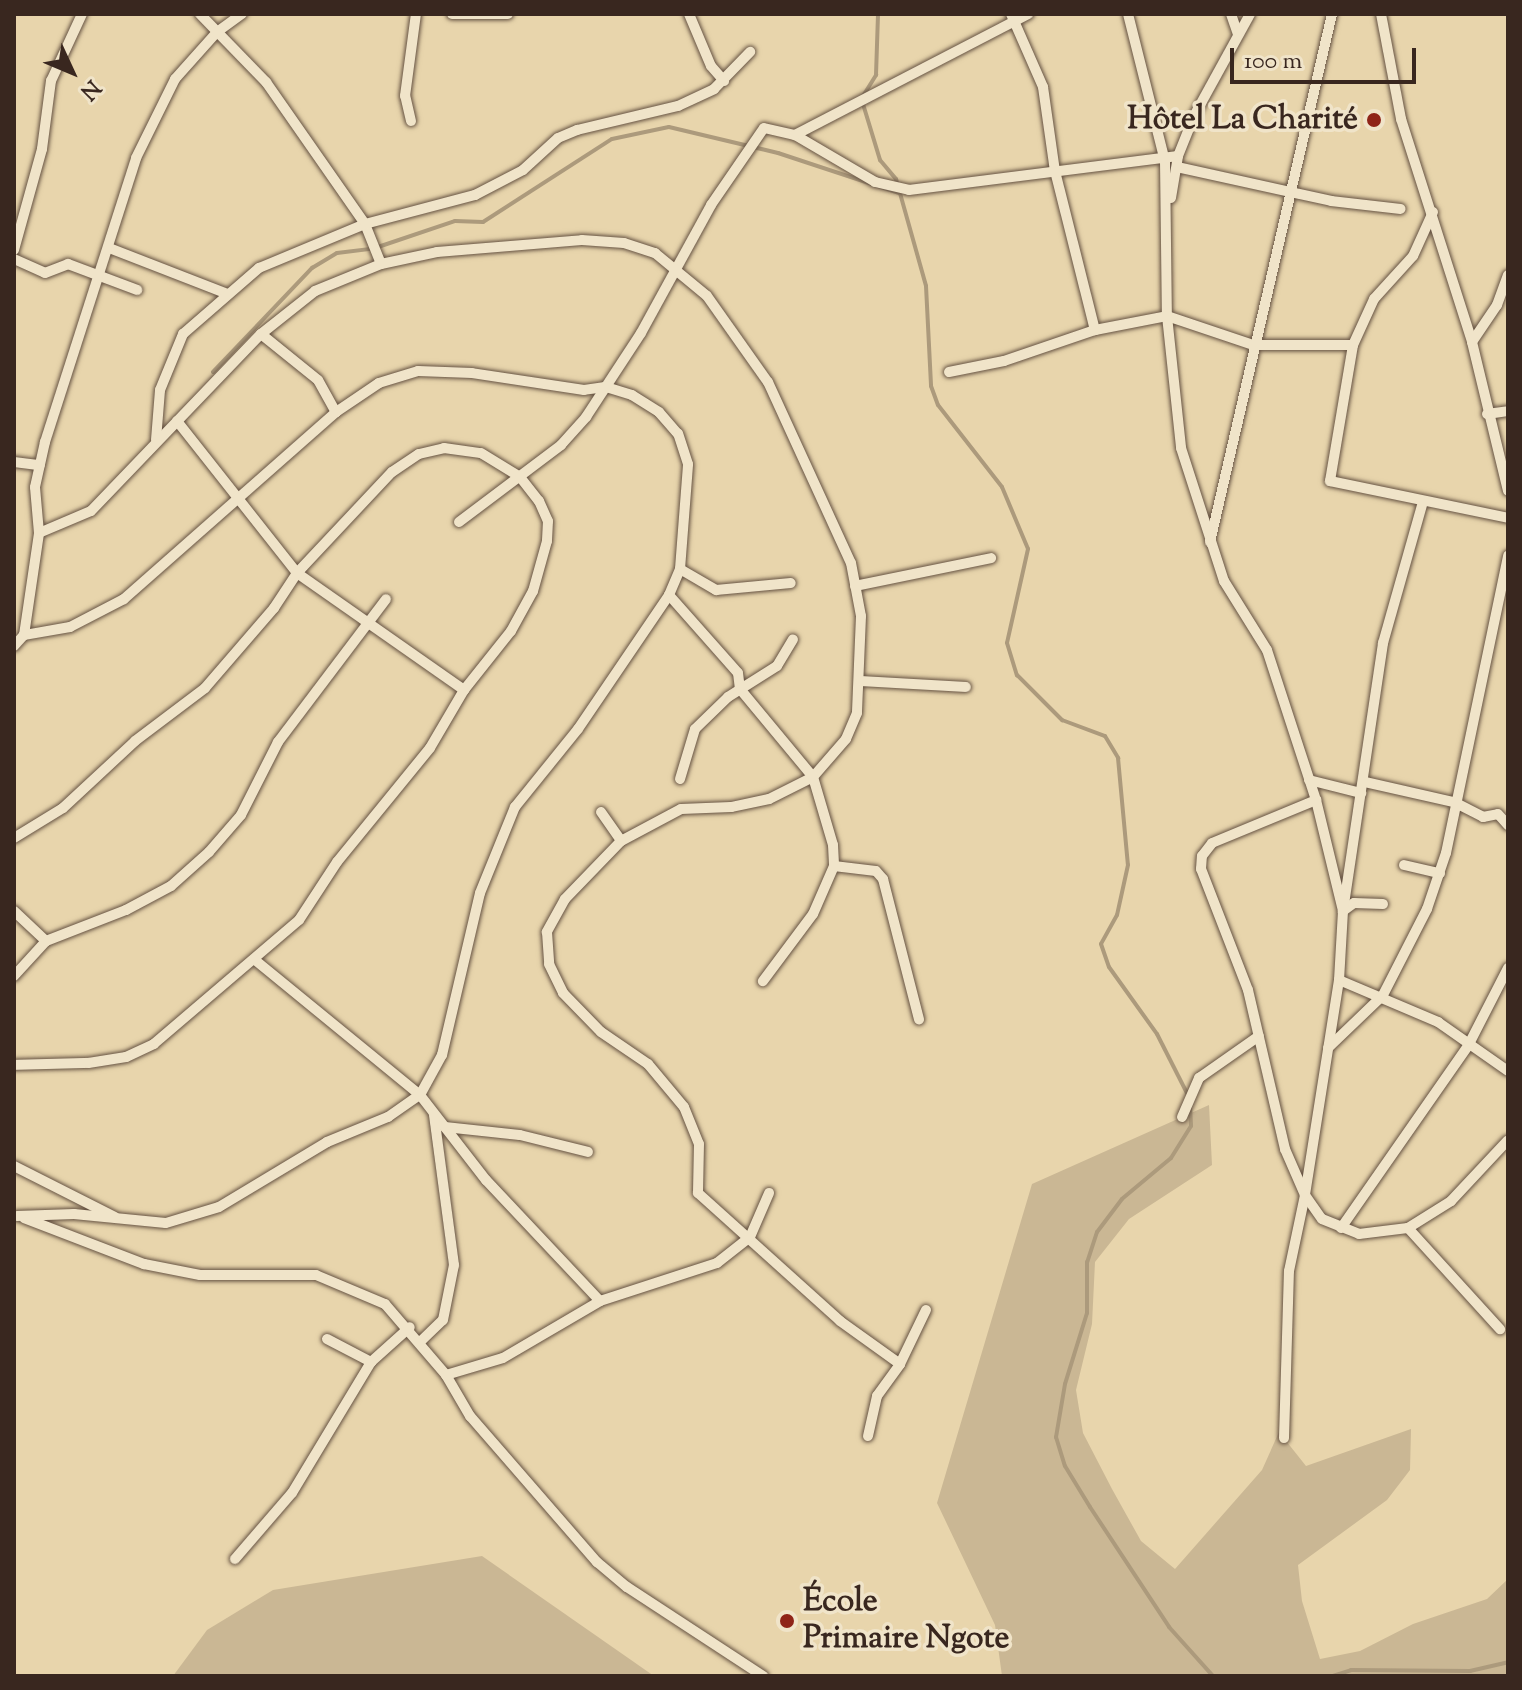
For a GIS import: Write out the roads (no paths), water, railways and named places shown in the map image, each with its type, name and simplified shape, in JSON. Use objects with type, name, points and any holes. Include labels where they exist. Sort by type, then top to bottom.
[{"type":"street","points":[[14,250],[42,149],[51,81],[82,14]]},
{"type":"street","points":[[200,14],[266,82],[365,224],[381,264]]},
{"type":"street","points":[[14,646],[24,635],[39,533],[35,487],[40,465],[158,107],[217,32],[242,14]]},
{"type":"street","points":[[411,121],[405,96],[416,14]]},
{"type":"street","points":[[452,14],[508,14]]},
{"type":"street","points":[[689,14],[711,66],[724,81]]},
{"type":"street","points":[[795,135],[855,101],[869,98],[1012,18],[1028,14]]},
{"type":"street","points":[[1128,14],[1165,161],[1167,316],[1181,448],[1224,581],[1267,650],[1316,800],[1343,911]]},
{"type":"street","points":[[1231,14],[1238,34]]},
{"type":"street","points":[[1167,220],[1178,161],[1250,14]]},
{"type":"street","points":[[1210,545],[1288,192],[1332,14]]},
{"type":"street","points":[[1381,14],[1401,119],[1433,211],[1472,342],[1508,491]]},
{"type":"street","points":[[1012,18],[1043,87],[1055,171],[1095,330]]},
{"type":"street","points":[[156,440],[156,414],[170,356],[183,334],[225,293],[290,252],[365,224],[475,195],[523,170],[558,138],[678,106],[724,81],[750,52]]},
{"type":"street","points":[[459,522],[561,445],[605,387],[711,205],[764,128],[795,135],[875,182],[909,190],[1055,171],[1178,161],[1288,192],[1401,209]]},
{"type":"street","points":[[1433,211],[1413,256],[1374,299],[1353,345],[1330,481],[1508,518]]},
{"type":"street","points":[[39,533],[91,511],[261,334],[315,291],[381,264],[437,252],[582,240],[624,243],[676,267],[707,296],[768,382],[822,494],[855,586],[861,616],[861,681],[857,713],[846,739],[813,777],[769,799],[731,807],[681,809],[621,841],[565,899],[547,932],[549,964],[563,993],[601,1032],[648,1064],[684,1107],[699,1144],[698,1193],[840,1321],[900,1364]]},
{"type":"street","points":[[109,248],[225,293]]},
{"type":"street","points":[[14,259],[45,273],[68,264],[137,290]]},
{"type":"street","points":[[1472,342],[1497,305],[1508,275]]},
{"type":"street","points":[[949,372],[1004,361],[1095,330],[1167,316],[1253,345],[1353,345]]},
{"type":"street","points":[[261,334],[318,380],[336,412]]},
{"type":"street","points":[[15,1215],[74,1214],[166,1223],[219,1207],[327,1142],[388,1117],[420,1095],[442,1055],[480,893],[509,818],[669,595],[680,569],[688,464],[678,434],[659,412],[632,395],[605,387],[584,390],[488,375],[418,371],[379,383],[336,412],[124,599],[70,627],[24,635]]},
{"type":"street","points":[[1487,414],[1508,411]]},
{"type":"street","points":[[177,421],[236,501],[297,573],[365,624],[464,690]]},
{"type":"street","points":[[14,838],[63,808],[135,741],[205,688],[265,619],[297,573],[392,472],[419,454],[444,448],[481,453],[520,477],[548,521],[547,541],[533,591],[511,631],[464,690],[430,748],[337,862],[323,890],[299,920],[154,1044],[126,1057],[30,1068],[14,1065]]},
{"type":"street","points":[[14,462],[40,465]]},
{"type":"street","points":[[1284,1438],[1289,1271],[1305,1195],[1339,980],[1343,911],[1383,643],[1423,502]]},
{"type":"street","points":[[1328,1048],[1383,995],[1440,873],[1508,555]]},
{"type":"street","points":[[855,586],[991,558]]},
{"type":"street","points":[[680,569],[716,590],[791,583]]},
{"type":"street","points":[[669,595],[738,673],[740,689],[813,777],[834,866],[795,943],[763,981]]},
{"type":"street","points":[[14,976],[46,941],[126,910],[171,886],[209,852],[241,815],[278,742],[336,671],[365,624],[386,599]]},
{"type":"street","points":[[680,779],[695,729],[740,689],[777,666],[793,639]]},
{"type":"street","points":[[861,681],[966,687]]},
{"type":"street","points":[[1309,780],[1454,802],[1483,817],[1498,814],[1508,825]]},
{"type":"street","points":[[1316,800],[1221,838],[1202,856],[1201,869],[1248,990],[1285,1149],[1305,1195],[1322,1219],[1359,1234],[1408,1228],[1451,1201],[1508,1140]]},
{"type":"street","points":[[601,812],[621,841]]},
{"type":"street","points":[[1404,865],[1440,873]]},
{"type":"street","points":[[834,866],[876,871],[883,879],[919,1019]]},
{"type":"street","points":[[1343,911],[1354,903],[1383,904]]},
{"type":"street","points":[[14,911],[46,941]]},
{"type":"street","points":[[255,960],[420,1095],[486,1180],[600,1301]]},
{"type":"street","points":[[1341,1228],[1468,1046],[1508,968]]},
{"type":"street","points":[[1339,980],[1383,995],[1438,1022],[1468,1046],[1508,1071]]},
{"type":"street","points":[[1182,1117],[1199,1078],[1259,1036]]},
{"type":"street","points":[[421,1341],[443,1320],[454,1265],[434,1113]]},
{"type":"street","points":[[445,1127],[520,1135],[588,1152]]},
{"type":"street","points":[[14,1166],[124,1221]]},
{"type":"street","points":[[446,1375],[503,1358],[600,1301],[717,1263],[750,1237],[769,1193]]},
{"type":"street","points":[[15,1215],[144,1264],[200,1275],[316,1275],[385,1304],[421,1341],[470,1416],[597,1562],[627,1587],[763,1676]]},
{"type":"street","points":[[1408,1228],[1500,1329]]},
{"type":"street","points":[[868,1436],[877,1396],[900,1364],[926,1310]]},
{"type":"street","points":[[235,1559],[292,1493],[371,1362],[410,1327]]},
{"type":"street","points":[[327,1339],[371,1362]]},
{"type":"waterway","points":[[863,96],[876,75],[878,14]]},
{"type":"waterway","points":[[863,104],[880,160],[896,179],[926,286],[931,386],[938,405],[1002,487],[1028,549],[1007,643],[1017,675],[1062,720],[1105,736],[1118,758],[1128,865],[1117,915],[1101,944],[1109,967],[1157,1034],[1189,1097]]},
{"type":"waterway","points":[[213,372],[312,268],[337,253],[375,248],[455,221],[483,222],[612,139],[669,127],[778,153],[899,193]]},
{"type":"waterway","points":[[1190,1106],[1191,1126],[1171,1158],[1122,1199],[1097,1232],[1087,1262],[1087,1313],[1065,1384],[1056,1437],[1065,1466],[1090,1507],[1169,1627],[1213,1676]]},
{"type":"waterway","points":[[1333,1676],[1351,1670],[1470,1671],[1508,1662]]},
{"type":"place","name":"Hôtel La Charité","points":[[1374,120]]},
{"type":"place","name":"École Primaire Ngote","points":[[787,1621]]}]
